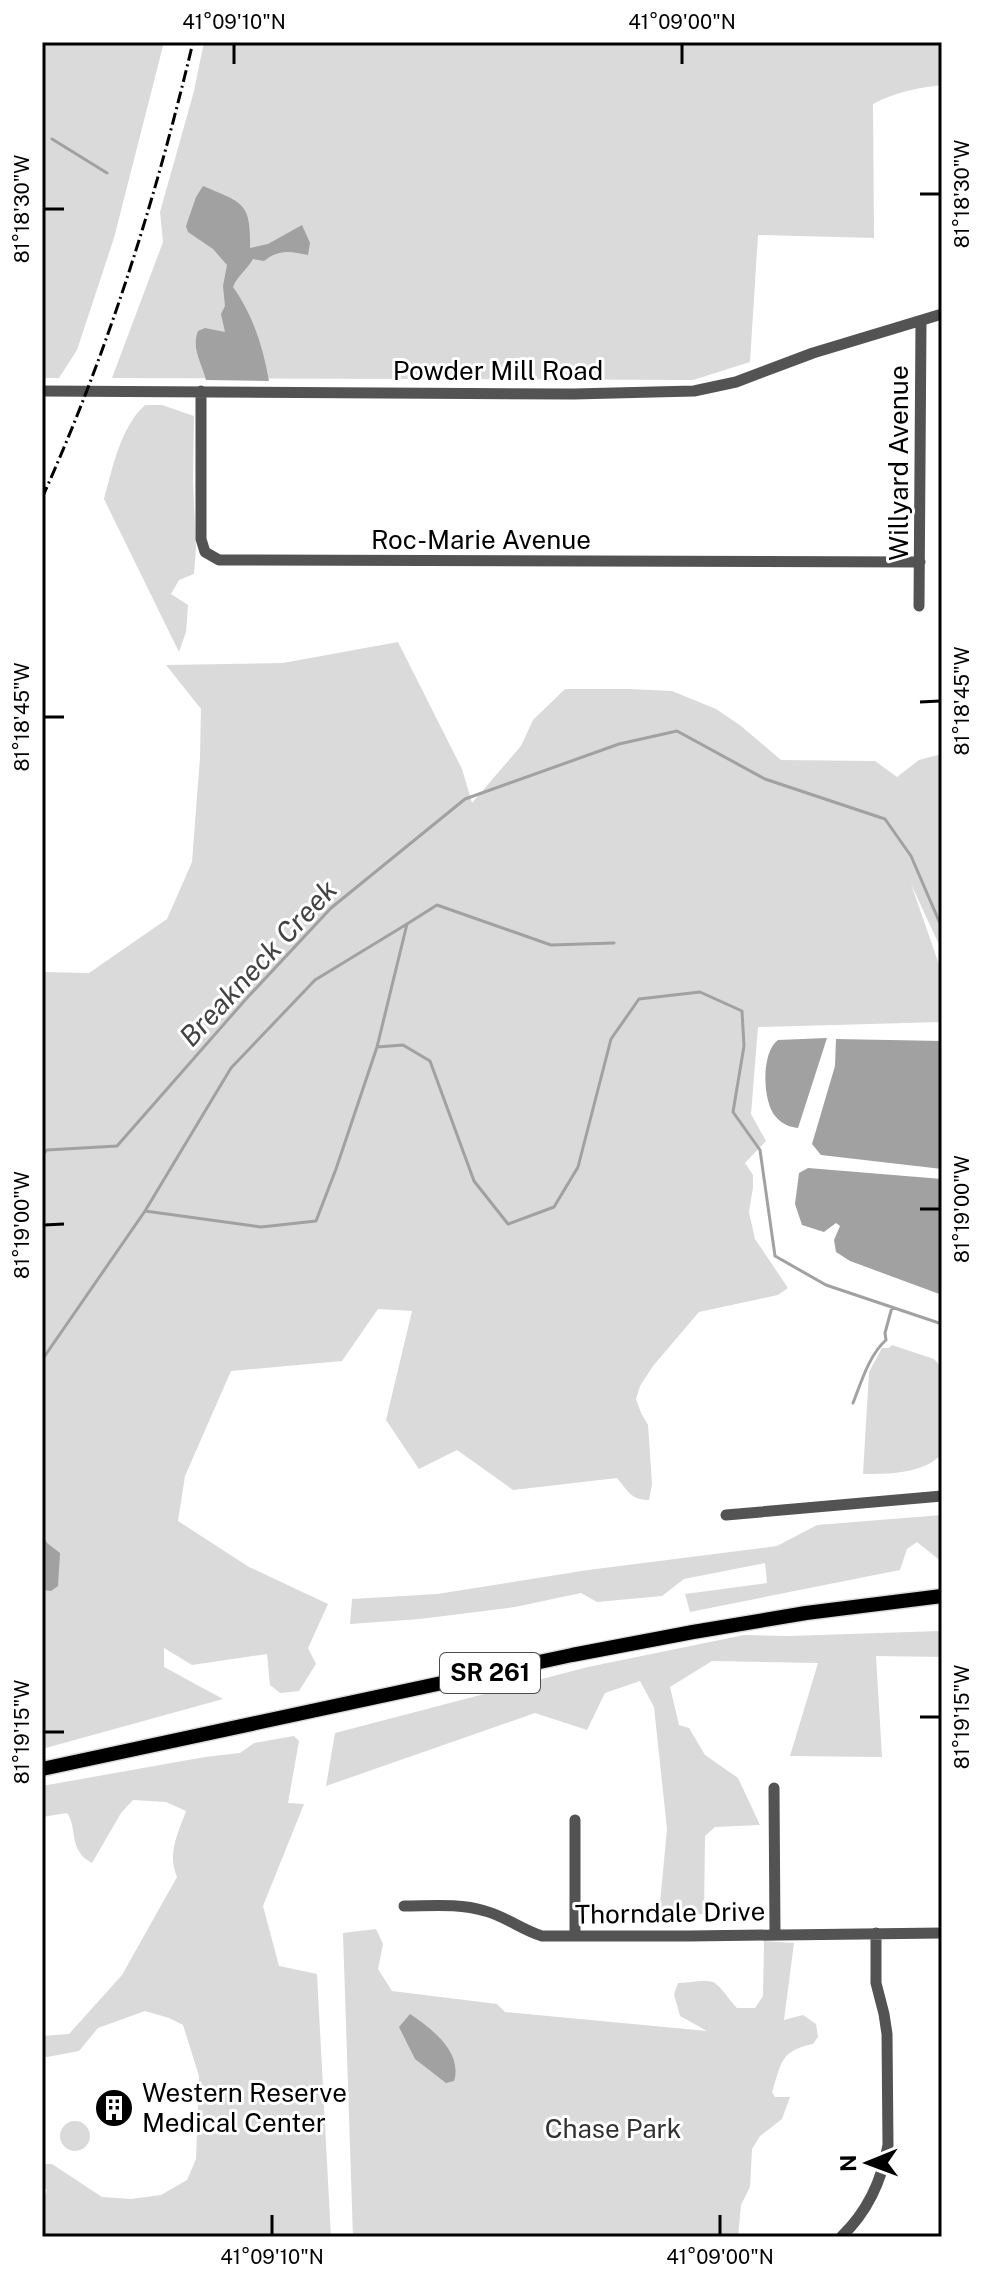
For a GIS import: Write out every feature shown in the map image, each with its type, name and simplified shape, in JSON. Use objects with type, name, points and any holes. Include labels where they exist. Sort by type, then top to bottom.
[{"type":"main road","name":"SR 261","points":[[42,1769],[678,1634],[806,1613],[942,1596]]},
{"type":"street","name":"Powder Mill Road","points":[[42,391],[660,394],[707,390],[813,353],[942,314]]},
{"type":"street","name":"Willyard Avenue","points":[[919,606],[921,321]]},
{"type":"street","name":"Roc-Marie Avenue","points":[[201,391],[201,539],[205,552],[219,560],[920,562]]},
{"type":"street","points":[[726,1515],[942,1496]]},
{"type":"street","points":[[774,1788],[775,1934]]},
{"type":"street","points":[[575,1820],[575,1936]]},
{"type":"street","name":"Thorndale Drive","points":[[404,1906],[475,1908],[542,1936],[942,1933]]},
{"type":"street","points":[[842,2236],[869,2201],[888,2145],[887,2034],[876,1983],[876,1933]]},
{"type":"green space","points":[[42,42],[164,42],[114,238],[77,350],[59,378],[42,378]]},
{"type":"green space","points":[[204,42],[942,42],[942,85],[906,91],[873,104],[874,238],[758,235],[750,362],[693,380],[112,378],[163,242],[160,212],[194,91]]},
{"type":"green space","points":[[145,405],[162,405],[194,416],[194,574],[179,580],[171,594],[188,605],[186,632],[179,652],[104,499],[123,436]]},
{"type":"green space","points":[[398,642],[462,769],[472,803],[521,746],[533,720],[565,689],[672,691],[716,709],[781,760],[875,761],[897,777],[919,760],[942,754],[942,951],[911,884],[942,973],[942,1022],[758,1027],[751,1114],[766,1141],[745,1163],[753,1175],[749,1212],[755,1239],[788,1288],[778,1295],[699,1312],[653,1366],[636,1399],[648,1425],[652,1484],[649,1500],[634,1496],[617,1478],[513,1490],[457,1450],[419,1469],[386,1420],[412,1311],[378,1309],[342,1361],[231,1371],[185,1476],[178,1521],[249,1567],[328,1604],[308,1648],[316,1664],[299,1691],[280,1693],[270,1685],[267,1654],[192,1665],[164,1648],[164,1667],[223,1699],[42,1749],[42,972],[89,973],[167,919],[192,862],[201,709],[166,665],[283,663]]},
{"type":"green space","points":[[892,1345],[934,1359],[942,1368],[942,1454],[916,1469],[863,1474],[869,1372],[882,1348]]},
{"type":"green space","points":[[942,1515],[942,1562],[917,1542],[907,1549],[900,1570],[690,1612],[685,1594],[767,1583],[765,1563],[684,1579],[662,1596],[597,1602],[581,1593],[515,1607],[350,1624],[352,1599],[437,1594],[588,1570],[777,1546],[817,1525]]},
{"type":"green space","points":[[940,1631],[942,1657],[876,1656],[882,1757],[790,1756],[818,1663],[712,1661],[670,1687],[679,1725],[689,1728],[705,1755],[738,1778],[760,1825],[715,1827],[705,1836],[704,1914],[659,1914],[667,1829],[654,1707],[640,1681],[605,1693],[587,1730],[535,1713],[326,1786],[335,1733],[588,1667],[744,1635]]},
{"type":"green space","points":[[294,1736],[299,1741],[288,1803],[304,1804],[263,1906],[279,1966],[317,1974],[331,2237],[42,2237],[42,2203],[47,2190],[42,2185],[42,2164],[52,2164],[102,2197],[131,2199],[161,2195],[187,2180],[196,2159],[199,2076],[183,2025],[145,2011],[98,2028],[79,2051],[42,2058],[42,2036],[69,2034],[122,1975],[177,1877],[173,1852],[186,1811],[166,1802],[133,1800],[121,1813],[92,1863],[78,1849],[67,1813],[42,1817],[42,1786],[240,1753],[254,1743]]},
{"type":"green space","name":"Chase Park","points":[[376,1929],[383,1944],[378,1969],[392,1991],[497,2004],[505,2012],[707,2031],[680,2016],[674,1994],[678,1983],[713,1982],[737,2008],[755,2008],[763,1996],[764,1941],[794,1943],[784,2020],[803,2015],[816,2024],[818,2037],[813,2044],[788,2054],[781,2065],[772,2092],[775,2097],[790,2097],[782,2119],[760,2136],[752,2149],[750,2187],[741,2205],[738,2237],[353,2237],[343,1933]]},
{"type":"green space","points":[[75,2121],[86,2125],[90,2136],[86,2147],[75,2151],[64,2147],[60,2136],[64,2125]]},
{"type":"shaded area","points":[[203,186],[242,206],[249,221],[250,248],[268,244],[302,225],[310,243],[308,255],[285,252],[264,261],[253,259],[233,287],[256,332],[269,381],[206,380],[196,350],[196,338],[198,331],[205,328],[225,332],[221,314],[225,306],[223,286],[227,265],[213,249],[188,232],[186,226]]},
{"type":"shaded area","points":[[827,1038],[798,1128],[786,1125],[771,1110],[766,1089],[766,1066],[772,1046],[778,1040]]},
{"type":"shaded area","points":[[836,1039],[942,1041],[942,1169],[821,1155],[812,1144],[835,1066]]},
{"type":"shaded area","points":[[808,1168],[942,1179],[942,1295],[850,1261],[836,1252],[834,1240],[840,1226],[836,1223],[824,1232],[802,1225],[795,1204],[799,1173]]},
{"type":"shaded area","points":[[42,1533],[47,1543],[60,1553],[58,1586],[51,1591],[42,1590]]},
{"type":"shaded area","points":[[410,2014],[436,2034],[450,2051],[456,2070],[454,2081],[446,2083],[415,2059],[399,2027]]},
{"type":"waterway","points":[[52,139],[107,173]]},
{"type":"waterway","name":"Breakneck Creek","points":[[42,1155],[47,1150],[117,1146],[331,908],[465,799],[619,744],[677,731],[765,779],[885,819],[911,856],[942,928]]},
{"type":"waterway","points":[[377,1047],[407,924],[437,905],[551,945],[614,943]]},
{"type":"waterway","points":[[145,1211],[231,1068],[315,980],[407,924]]},
{"type":"waterway","points":[[42,1360],[145,1211],[261,1227],[316,1221],[377,1047],[403,1045],[430,1061],[474,1181],[508,1224],[554,1207],[578,1167],[611,1039],[639,999],[700,992],[742,1011],[744,1046],[733,1112],[760,1150],[775,1256],[826,1285],[942,1324]]},
{"type":"waterway","points":[[853,1403],[870,1361],[886,1340],[892,1307]]},
{"type":"railway","points":[[42,498],[88,387],[128,274],[163,159],[193,42]]},
{"type":"place","name":"Western Reserve Medical Center","points":[[114,2108]]}]
